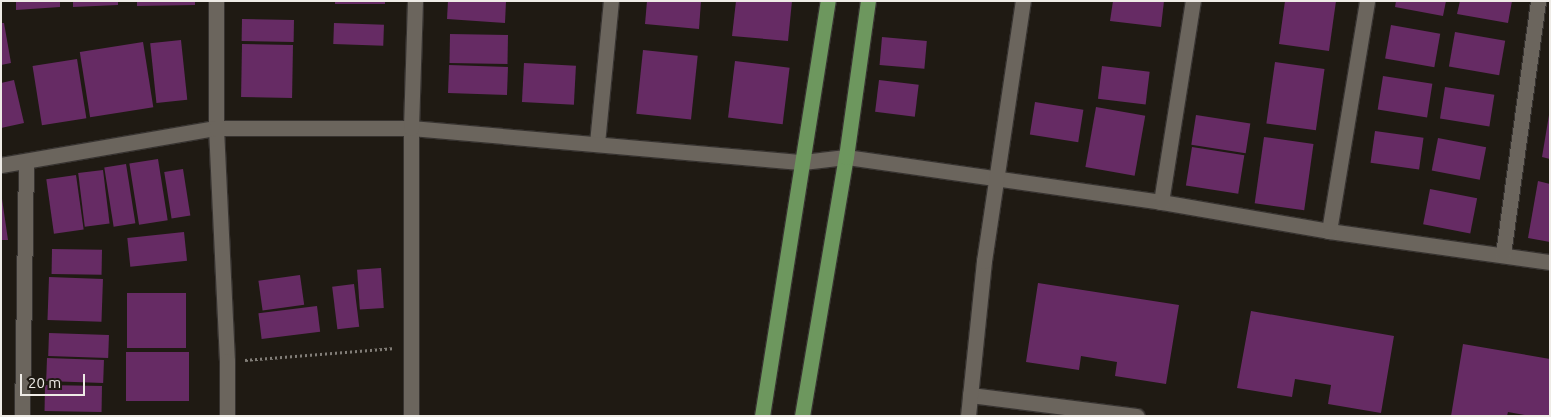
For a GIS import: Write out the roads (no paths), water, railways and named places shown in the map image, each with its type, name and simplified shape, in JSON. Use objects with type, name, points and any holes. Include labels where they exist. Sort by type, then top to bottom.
[{"type":"main road","points":[[762,416],[828,1]]},
{"type":"main road","points":[[802,416],[846,157],[868,1]]},
{"type":"street","points":[[216,1],[216,128],[227,362],[227,416]]},
{"type":"street","points":[[411,416],[412,128],[415,1]]},
{"type":"street","points":[[596,143],[611,1]]},
{"type":"street","points":[[968,416],[984,261],[1023,1]]},
{"type":"street","points":[[1162,202],[1193,1]]},
{"type":"street","points":[[1329,231],[1367,1]]},
{"type":"street","points":[[1503,254],[1538,1]]},
{"type":"street","points":[[1,165],[216,128],[412,128],[803,162],[846,157],[1162,202],[1329,231],[1550,262]]},
{"type":"street","points":[[22,416],[26,162]]},
{"type":"street","points":[[970,395],[1137,416]]}]
